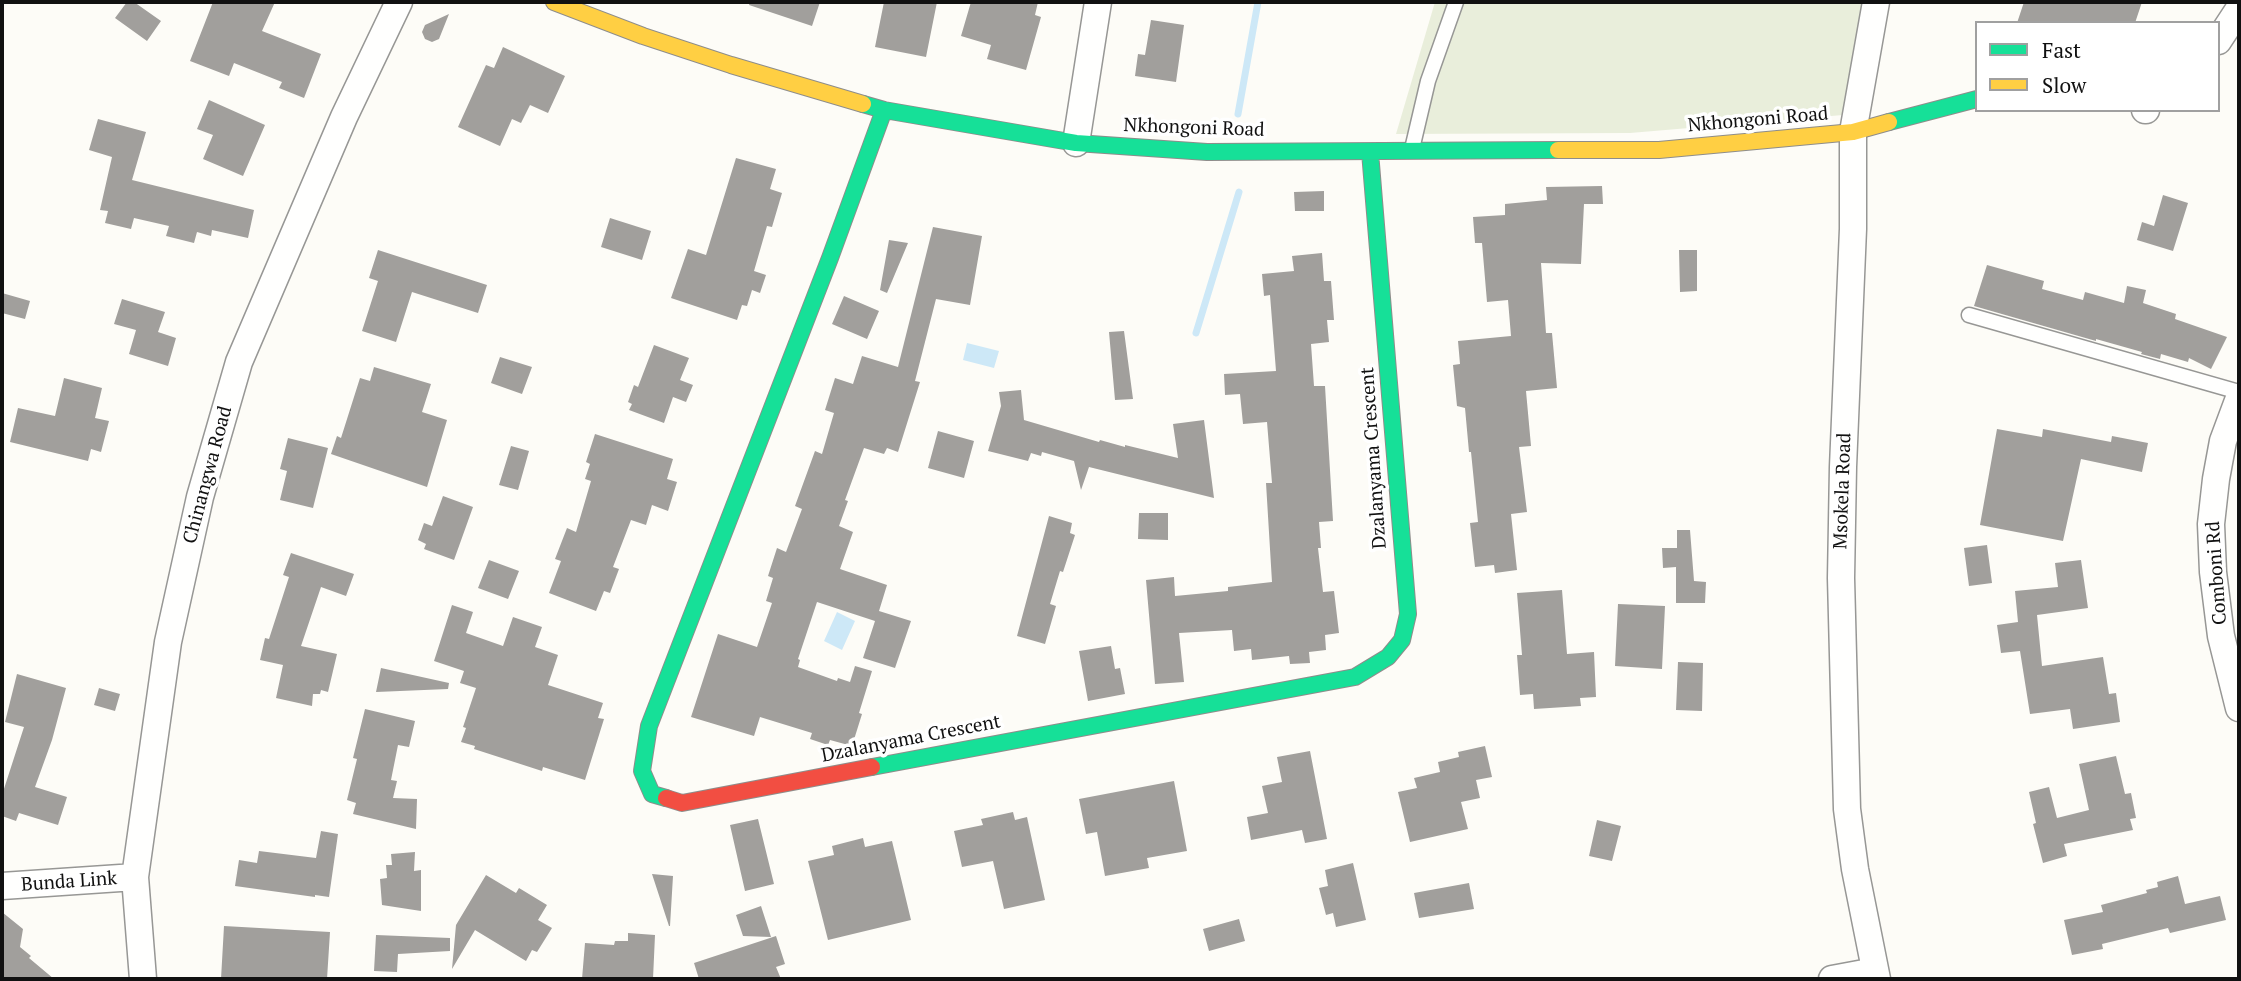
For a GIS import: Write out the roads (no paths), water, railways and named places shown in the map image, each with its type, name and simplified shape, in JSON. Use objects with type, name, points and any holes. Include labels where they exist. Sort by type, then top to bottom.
[{"type":"street","name":"Chinangwa Road","points":[[143,979],[135,877],[169,642],[200,497],[239,362],[344,117],[399,2]]},
{"type":"street","name":"Nkhongoni Road","points":[[554,2],[643,36],[731,65],[884,110],[1076,143],[1207,152],[1659,150],[1853,132],[1975,100]]},
{"type":"street","points":[[1076,143],[1098,2]]},
{"type":"street","name":"Msokela Road","points":[[1876,2],[1853,132],[1853,242],[1842,509],[1842,646],[1847,809],[1855,869],[1876,975]]},
{"type":"street","points":[[2220,38],[2239,9]]},
{"type":"street","name":"Dzalanyama Crescent","points":[[884,110],[830,258],[649,726],[642,771],[652,794],[682,803],[695,801],[1355,677],[1388,657],[1402,640],[1408,614],[1370,152]]},
{"type":"street","name":"Comboni Rd","points":[[2239,398],[2223,441],[2211,524],[2213,572],[2221,636],[2239,708]]},
{"type":"street","name":"Bunda Link","points":[[2,886],[135,877]]},
{"type":"street","points":[[1832,979],[1876,975]]},
{"type":"lane","points":[[1411,150],[1429,81],[1456,2]]},
{"type":"lane","points":[[1969,315],[2239,391]]},
{"type":"water","points":[[967,343],[999,351],[994,368],[963,360]]},
{"type":"water","points":[[837,612],[855,621],[842,650],[824,641]]},
{"type":"waterway","points":[[1238,114],[1258,2]]},
{"type":"waterway","points":[[1196,333],[1239,192]]}]
